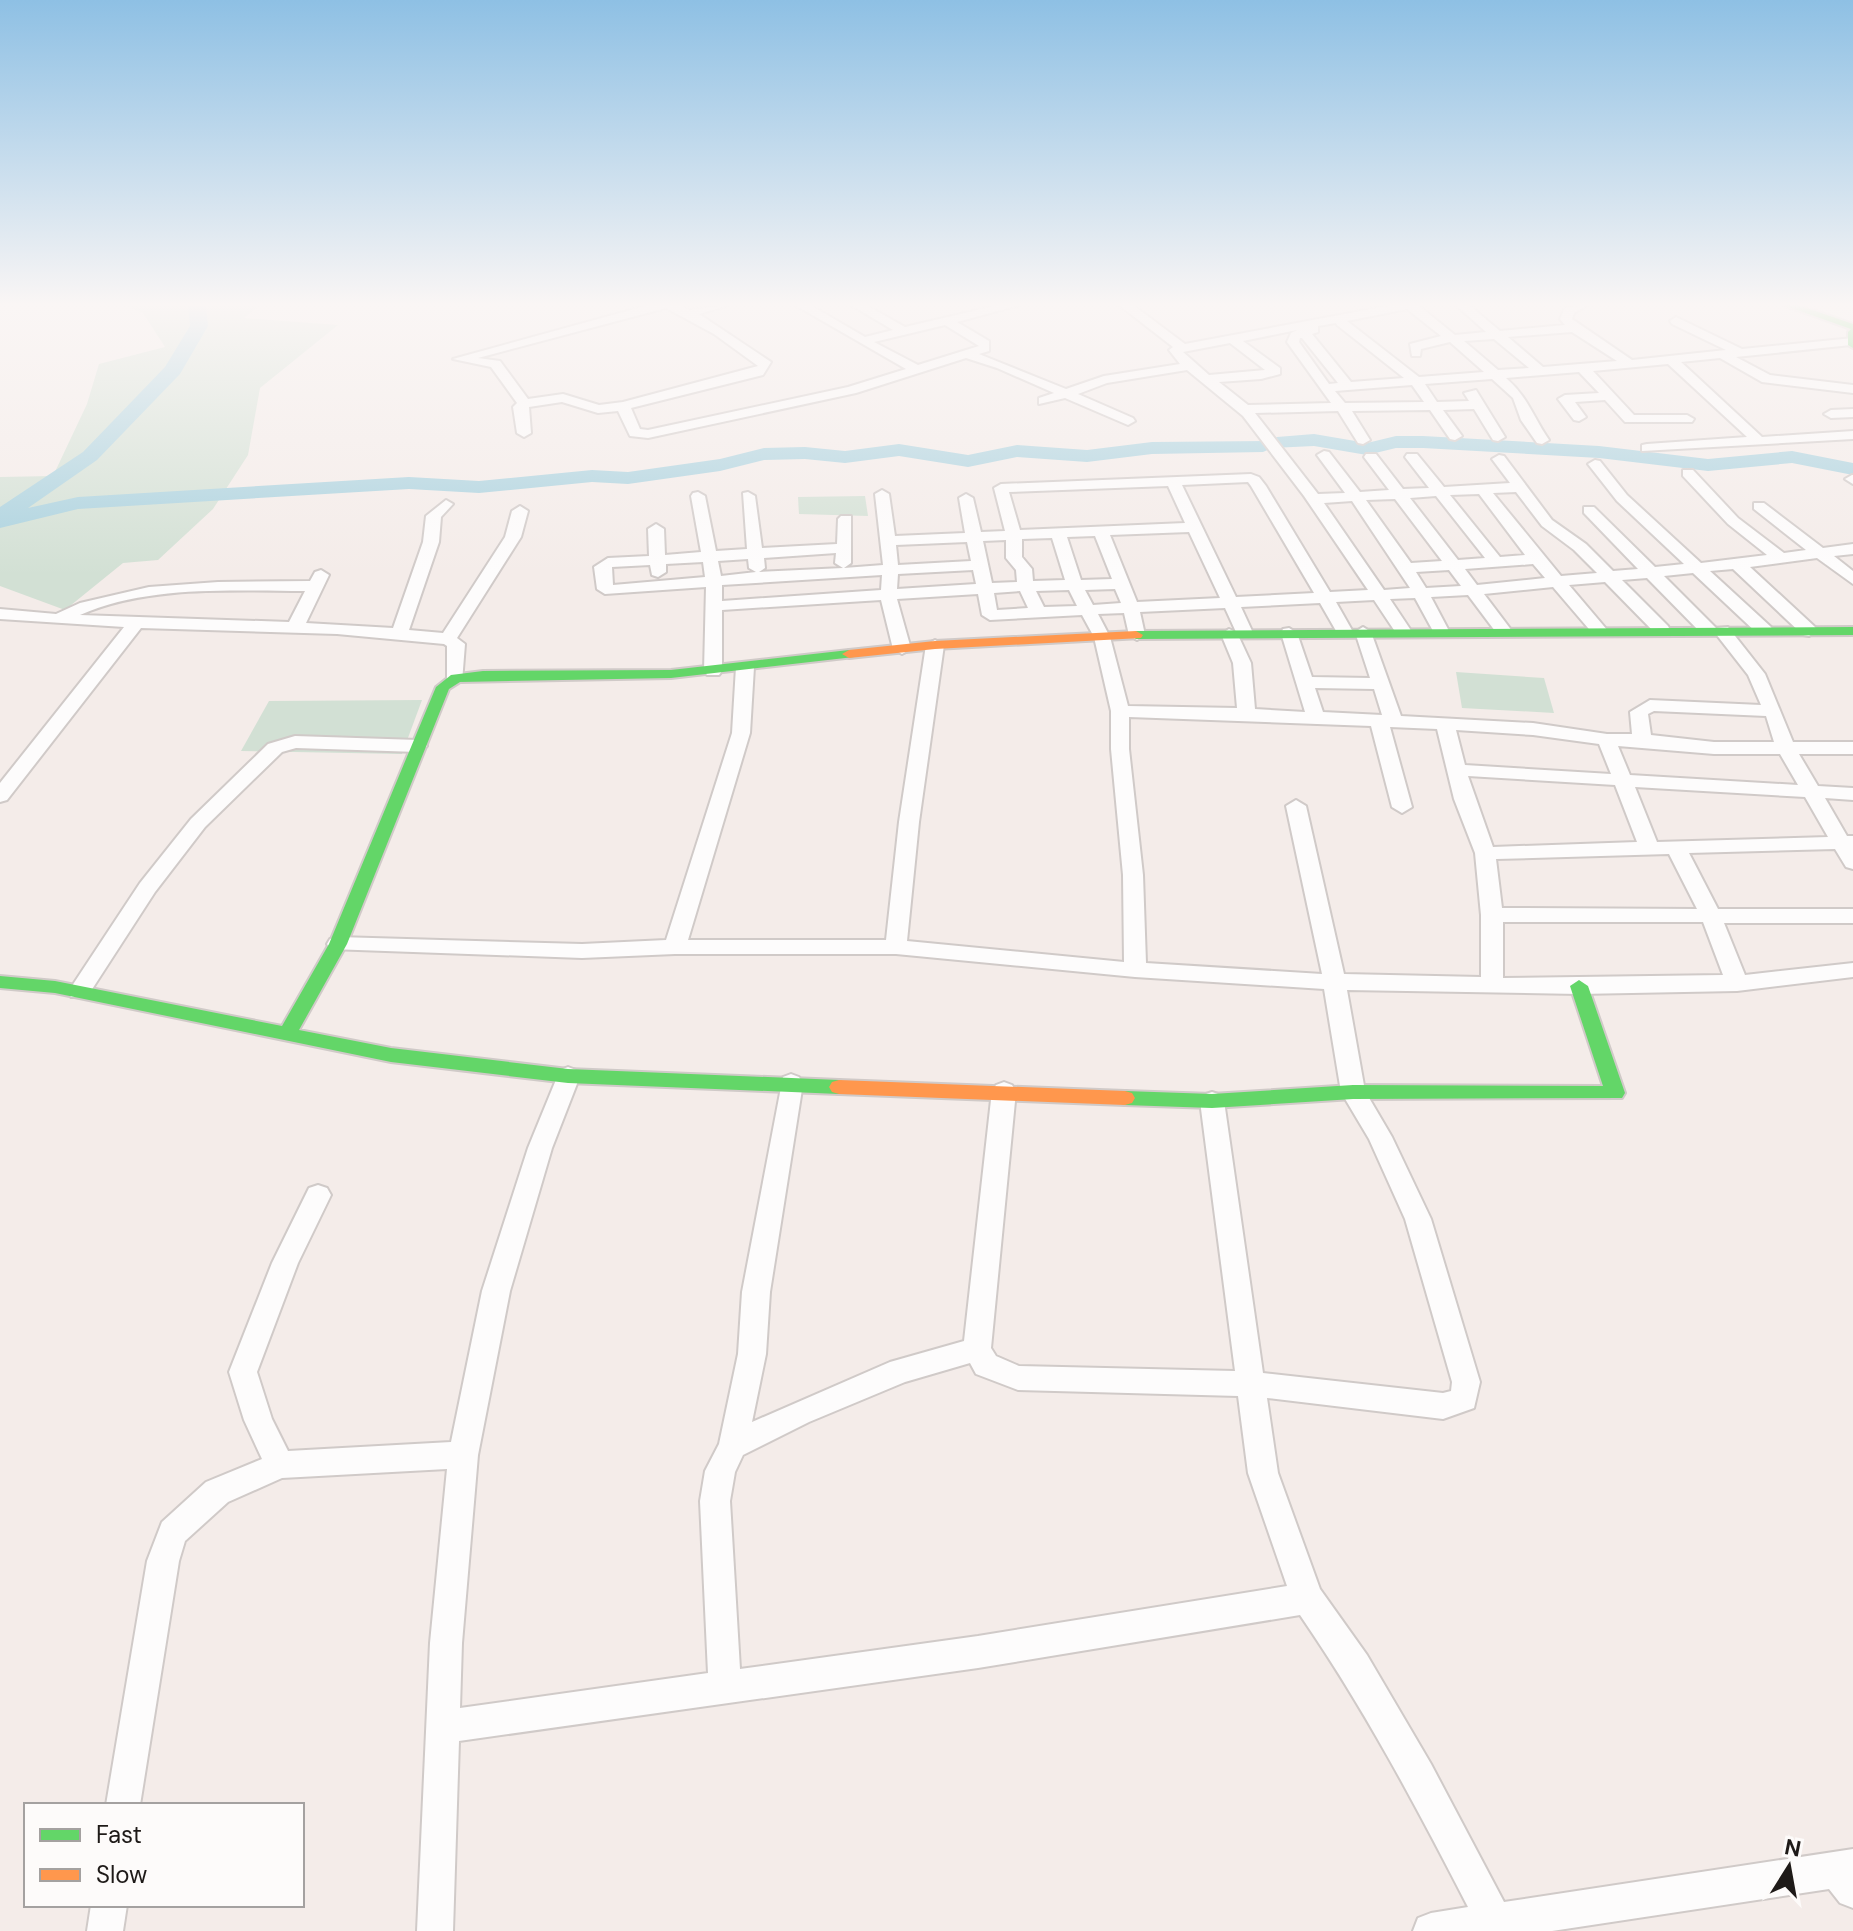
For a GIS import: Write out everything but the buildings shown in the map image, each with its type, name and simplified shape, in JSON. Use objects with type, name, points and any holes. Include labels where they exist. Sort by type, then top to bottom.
[{"type":"street","points":[[518,395],[525,404]]},
{"type":"street","points":[[524,433],[520,407],[525,404],[563,398],[598,409],[666,395]]},
{"type":"street","points":[[623,406],[635,433],[648,434],[827,395]]},
{"type":"street","points":[[1044,401],[1060,395]]},
{"type":"street","points":[[1071,395],[1128,421]]},
{"type":"street","points":[[1226,395],[1245,409],[1292,468],[1404,632]]},
{"type":"street","points":[[1331,395],[1363,440]]},
{"type":"street","points":[[1426,395],[1455,436]]},
{"type":"street","points":[[1471,395],[1498,437]]},
{"type":"street","points":[[1518,395],[1528,420],[1542,440]]},
{"type":"street","points":[[1709,395],[1757,439]]},
{"type":"street","points":[[1579,417],[1565,399],[1609,396],[1633,420],[1687,419]]},
{"type":"street","points":[[1245,409],[1476,405]]},
{"type":"street","points":[[1831,414],[1853,413]]},
{"type":"street","points":[[1647,448],[1853,435]]},
{"type":"street","points":[[1324,455],[1407,568],[1441,631]]},
{"type":"street","points":[[1371,457],[1504,631]]},
{"type":"street","points":[[1412,457],[1496,562]]},
{"type":"street","points":[[1499,459],[1547,523],[1580,547],[1662,630]]},
{"type":"street","points":[[1595,464],[1622,498],[1765,631]]},
{"type":"street","points":[[1688,473],[1733,521],[1781,559]]},
{"type":"street","points":[[1039,613],[1026,586],[1024,569],[1014,558],[1014,535],[1000,490],[1003,487],[1254,479],[1326,598],[1354,632],[1381,684],[1402,807]]},
{"type":"street","points":[[1173,481],[1230,603],[1242,663],[1246,714]]},
{"type":"street","points":[[1313,499],[1519,487]]},
{"type":"street","points":[[1483,489],[1537,559],[1600,631]]},
{"type":"street","points":[[882,494],[891,569],[888,597],[902,649]]},
{"type":"street","points":[[698,496],[712,556],[715,606],[713,671]]},
{"type":"street","points":[[748,496],[759,577]]},
{"type":"street","points":[[966,498],[990,615],[1472,590],[1737,564],[1853,549]]},
{"type":"street","points":[[400,633],[431,542],[434,516],[446,504]]},
{"type":"street","points":[[1759,506],[1853,579]]},
{"type":"street","points":[[1589,510],[1756,674],[1785,746],[1809,792],[1846,842],[1853,863]]},
{"type":"street","points":[[448,639],[513,537],[520,511]]},
{"type":"street","points":[[842,572],[846,519]]},
{"type":"street","points":[[887,541],[1194,527]]},
{"type":"street","points":[[656,529],[660,586]]},
{"type":"street","points":[[1101,531],[1131,609],[1137,635]]},
{"type":"street","points":[[1058,533],[1074,585],[1102,637],[1120,711],[1120,749],[1133,875],[1135,970]]},
{"type":"street","points":[[844,548],[603,564],[602,582],[605,589],[614,590],[714,580],[978,565]]},
{"type":"street","points":[[1407,568],[1537,559]]},
{"type":"street","points":[[1737,564],[1809,631]]},
{"type":"street","points":[[57,620],[78,608],[118,597],[319,579],[295,628]]},
{"type":"street","points":[[715,606],[1026,586],[1121,584]]},
{"type":"street","points":[[0,614],[135,624],[400,633],[448,639],[456,644],[456,678]]},
{"type":"street","points":[[0,796],[135,624]]},
{"type":"street","points":[[288,1033],[338,944],[443,687],[456,678],[483,675],[671,674],[935,645],[1137,635],[1853,631]]},
{"type":"street","points":[[1289,633],[1316,718]]},
{"type":"street","points":[[896,947],[909,822],[935,645]]},
{"type":"street","points":[[675,947],[741,733],[745,667]]},
{"type":"street","points":[[1305,682],[1381,684]]},
{"type":"street","points":[[1642,740],[1639,712],[1650,705],[1773,711]]},
{"type":"street","points":[[1120,711],[1386,720],[1533,729],[1607,740],[1642,740],[1714,748],[1853,748]]},
{"type":"street","points":[[1445,724],[1456,770],[1485,853],[1492,915],[1492,985]]},
{"type":"street","points":[[1607,740],[1649,848]]},
{"type":"street","points":[[79,992],[147,888],[198,823],[275,748],[295,742],[418,746]]},
{"type":"street","points":[[1456,770],[1853,794]]},
{"type":"street","points":[[1004,1091],[977,1349],[986,1365],[1018,1378],[1250,1384],[1443,1406],[1464,1399],[1466,1382],[1418,1219],[1380,1137],[1353,1092],[1334,979],[1296,806]]},
{"type":"street","points":[[1485,853],[1846,842]]},
{"type":"street","points":[[1675,846],[1711,915],[1737,983]]},
{"type":"street","points":[[1492,915],[1853,916]]},
{"type":"street","points":[[338,944],[582,951],[675,947],[896,947],[1250,979],[1492,985],[1737,983],[1853,970]]},
{"type":"street","points":[[0,982],[79,992],[391,1055],[568,1076],[1212,1101],[1353,1092],[1615,1093],[1579,986]]},
{"type":"street","points":[[435,1931],[446,1643],[463,1455],[496,1291],[540,1148],[568,1076]]},
{"type":"street","points":[[725,1687],[715,1501],[720,1471],[733,1446],[752,1354],[756,1292],[791,1083]]},
{"type":"street","points":[[1212,1101],[1263,1473],[1307,1598],[1355,1667],[1419,1776],[1495,1922]]},
{"type":"street","points":[[280,1465],[258,1420],[243,1372],[285,1263],[318,1195]]},
{"type":"street","points":[[733,1446],[799,1413],[900,1371],[977,1349]]},
{"type":"street","points":[[123,1803],[163,1561],[173,1532],[217,1492],[280,1465],[463,1455]]},
{"type":"street","points":[[442,1727],[978,1652],[1307,1598]]},
{"type":"street","points":[[1431,1931],[1848,1875]]},
{"type":"street","points":[[105,1931],[109,1907]]},
{"type":"green space","points":[[90,395],[259,395],[248,455],[213,509],[158,560],[123,563],[65,610],[0,586],[0,477],[53,476]]},
{"type":"green space","points":[[865,496],[868,516],[799,514],[798,497]]},
{"type":"green space","points":[[1456,672],[1544,678],[1554,713],[1462,708]]},
{"type":"green space","points":[[422,700],[402,754],[241,751],[269,701]]},
{"type":"waterway","points":[[6,513],[90,456],[149,395]]},
{"type":"waterway","points":[[1277,443],[1314,440],[1367,449],[1396,442],[1423,442],[1599,452],[1708,465],[1792,457],[1853,469]]},
{"type":"waterway","points":[[0,521],[78,503],[409,483],[479,487],[592,476],[628,478],[720,465],[764,454],[805,453],[845,457],[899,450],[968,461],[1017,451],[1087,456],[1152,448],[1263,446]]},
{"type":"traffic: fast","points":[[1136,635],[1853,631]]},
{"type":"traffic: fast","points":[[288,1033],[338,944],[443,687],[456,678],[483,675],[671,674],[849,654]]},
{"type":"traffic: fast","points":[[0,982],[55,987],[391,1055],[568,1076],[839,1087]]},
{"type":"traffic: fast","points":[[1125,1098],[1212,1101],[1353,1092],[1615,1093],[1579,986]]},
{"type":"traffic: slow","points":[[849,654],[935,645],[1136,635]]},
{"type":"traffic: slow","points":[[839,1087],[1125,1098]]}]
